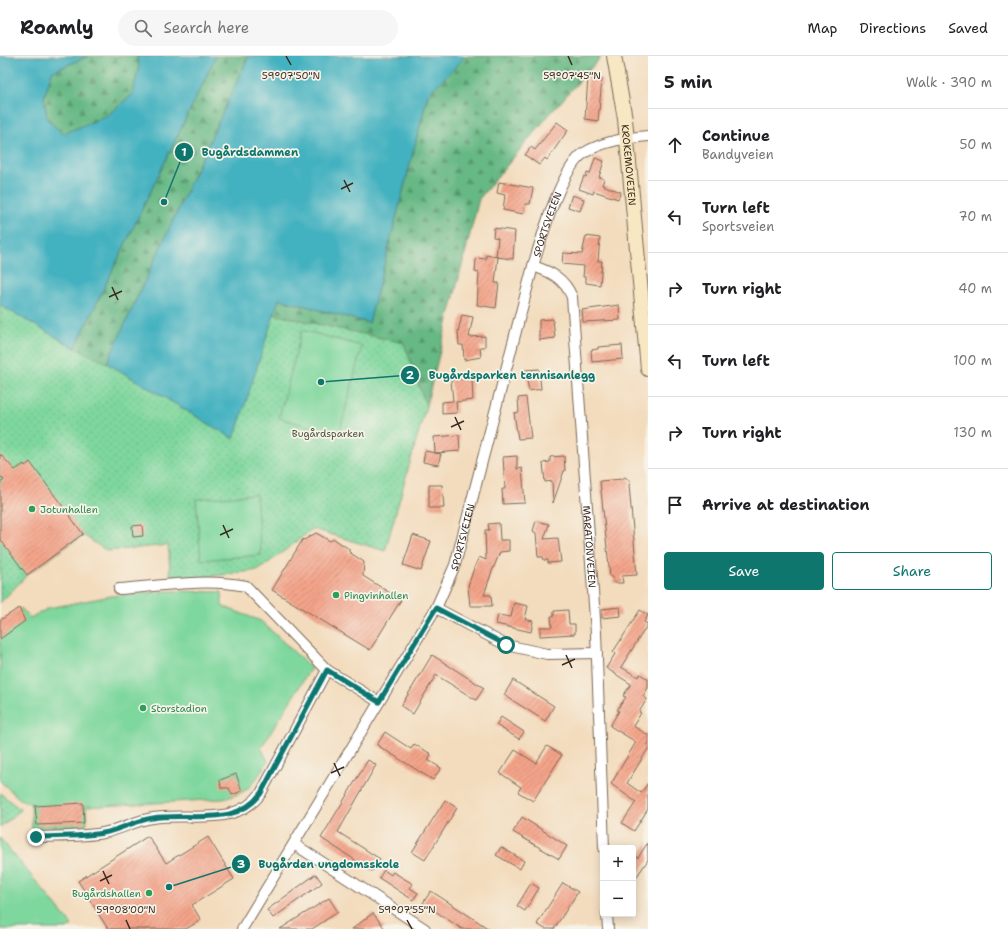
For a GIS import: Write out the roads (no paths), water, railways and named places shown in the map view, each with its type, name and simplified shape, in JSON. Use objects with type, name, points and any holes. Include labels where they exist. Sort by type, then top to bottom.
[{"type":"main road","name":"KROKEMOVEIEN","points":[[614,56],[622,92],[627,138],[648,370]]},
{"type":"street","name":"SPORTSVEIEN","points":[[242,929],[436,608],[455,565],[533,266],[546,223],[557,196],[576,161],[583,154],[608,142],[648,136]]},
{"type":"street","name":"MARATONVEIEN","points":[[533,266],[556,276],[568,289],[572,297],[597,653],[604,845]]},
{"type":"street","points":[[119,589],[205,583],[230,583],[246,586],[327,670],[379,702]]},
{"type":"street","points":[[436,608],[506,645],[547,654],[597,653]]},
{"type":"street","points":[[36,837],[103,833],[152,818],[224,815],[239,812],[255,801],[261,793],[327,670]]},
{"type":"street","points":[[294,844],[425,929]]},
{"type":"street","points":[[607,917],[608,929]]},
{"type":"water","points":[[0,56],[88,56],[52,72],[44,97],[47,119],[63,134],[108,115],[132,95],[139,67],[137,56],[216,56],[75,348],[0,305]]},
{"type":"water","points":[[249,56],[466,56],[428,94],[369,323],[279,299],[234,439],[107,363]]},
{"type":"place","name":"Bugårdsdammen","points":[[164,202]]},
{"type":"place","name":"Bugårdsparken tennisanlegg","points":[[321,382]]},
{"type":"place","name":"Jotunhallen","points":[[32,509]]},
{"type":"place","name":"Pingvinhallen","points":[[336,595]]},
{"type":"place","name":"Storstadion","points":[[143,708]]},
{"type":"place","name":"Bugården ungdomsskole","points":[[169,887]]},
{"type":"place","name":"Bugårdshallen","points":[[149,893]]},
{"type":"park label","name":"Bugårdsparken","points":[[328,433]]}]
